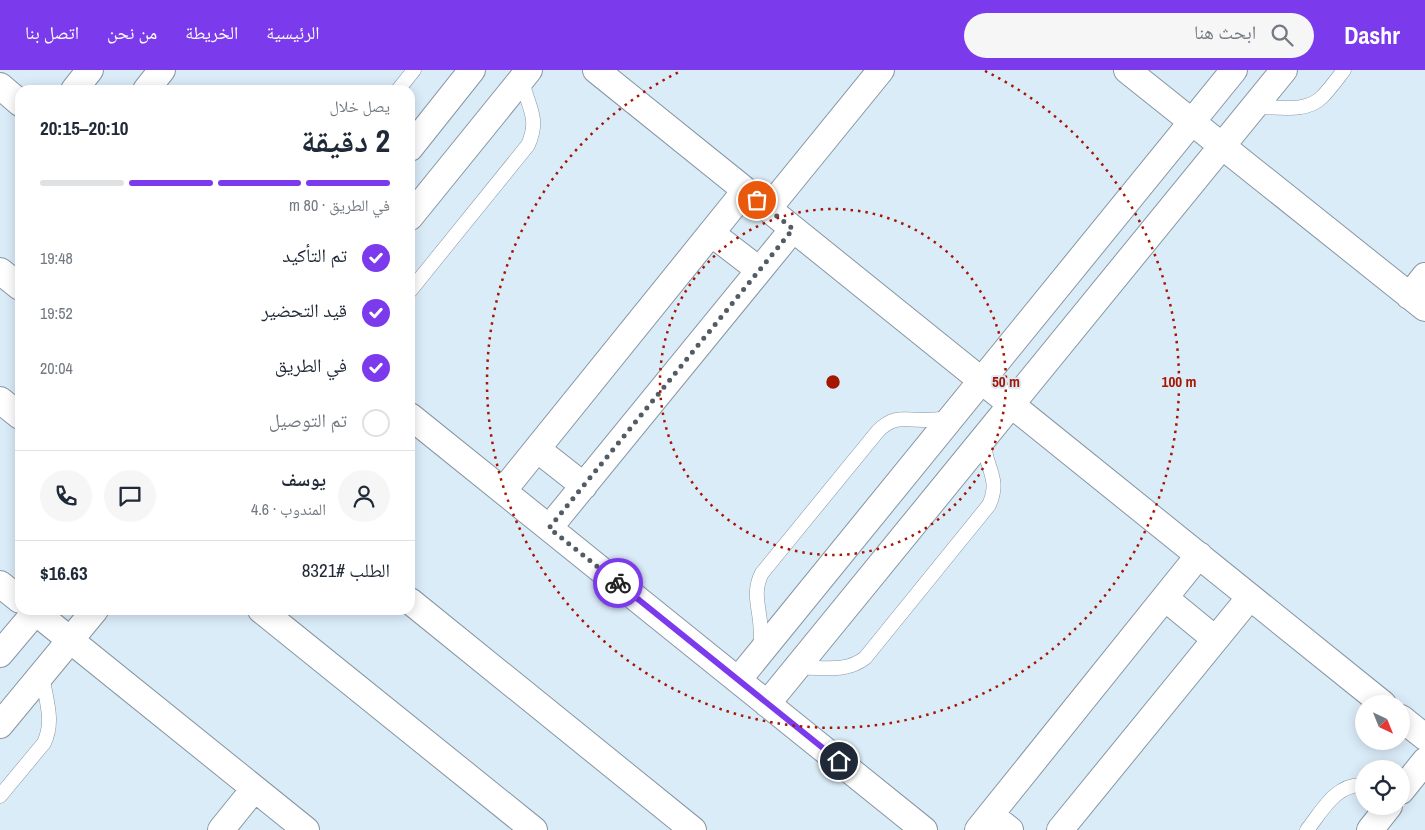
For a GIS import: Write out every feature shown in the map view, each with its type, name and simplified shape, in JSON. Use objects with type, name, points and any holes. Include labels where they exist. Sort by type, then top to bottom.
[{"type":"street","points":[[150,85],[162,70]]},
{"type":"street","points":[[415,142],[472,70]]},
{"type":"street","points":[[596,70],[1372,695]]},
{"type":"street","points":[[768,209],[881,70]]},
{"type":"street","points":[[1127,70],[1222,146],[1420,294]]},
{"type":"street","points":[[767,704],[1284,70]]},
{"type":"street","points":[[415,211],[526,74]]},
{"type":"street","points":[[738,680],[1192,122],[1226,74]]},
{"type":"street","points":[[0,86],[15,99]]},
{"type":"street","points":[[503,491],[745,190]]},
{"type":"street","points":[[549,528],[793,229]]},
{"type":"street","points":[[711,233],[759,270]]},
{"type":"street","points":[[0,270],[15,283]]},
{"type":"street","points":[[0,400],[15,412]]},
{"type":"street","points":[[415,420],[924,830]]},
{"type":"street","points":[[537,449],[584,486]]},
{"type":"street","points":[[993,825],[1199,555]]},
{"type":"street","points":[[0,584],[15,596]]},
{"type":"street","points":[[1060,830],[1250,596]]},
{"type":"street","points":[[1165,598],[1215,639]]},
{"type":"street","points":[[415,605],[693,830]]},
{"type":"street","points":[[2,650],[26,615]]},
{"type":"street","points":[[40,615],[305,830]]},
{"type":"street","points":[[0,725],[91,615]]},
{"type":"street","points":[[267,615],[534,830]]},
{"type":"street","points":[[1410,725],[1425,737]]},
{"type":"street","points":[[1410,779],[1425,761]]},
{"type":"street","points":[[221,830],[254,789]]},
{"type":"street","points":[[1370,830],[1382,815]]},
{"type":"lane","points":[[402,85],[414,70]]},
{"type":"lane","points":[[1254,107],[1307,107],[1322,98],[1344,70]]},
{"type":"lane","points":[[415,286],[528,145],[532,136],[534,117],[525,94],[526,74]]},
{"type":"lane","points":[[761,652],[761,625],[756,591],[762,573],[883,425],[898,419],[952,418]]},
{"type":"lane","points":[[797,668],[842,668],[858,663],[865,658],[989,505],[995,487],[994,477],[985,454],[984,438]]},
{"type":"lane","points":[[0,796],[44,743],[48,734],[50,715],[42,674]]},
{"type":"lane","points":[[1307,830],[1339,792],[1355,785]]},
{"type":"way so far","points":[[618,583],[549,528],[793,229],[757,200]]},
{"type":"route","points":[[618,583],[839,761]]}]
